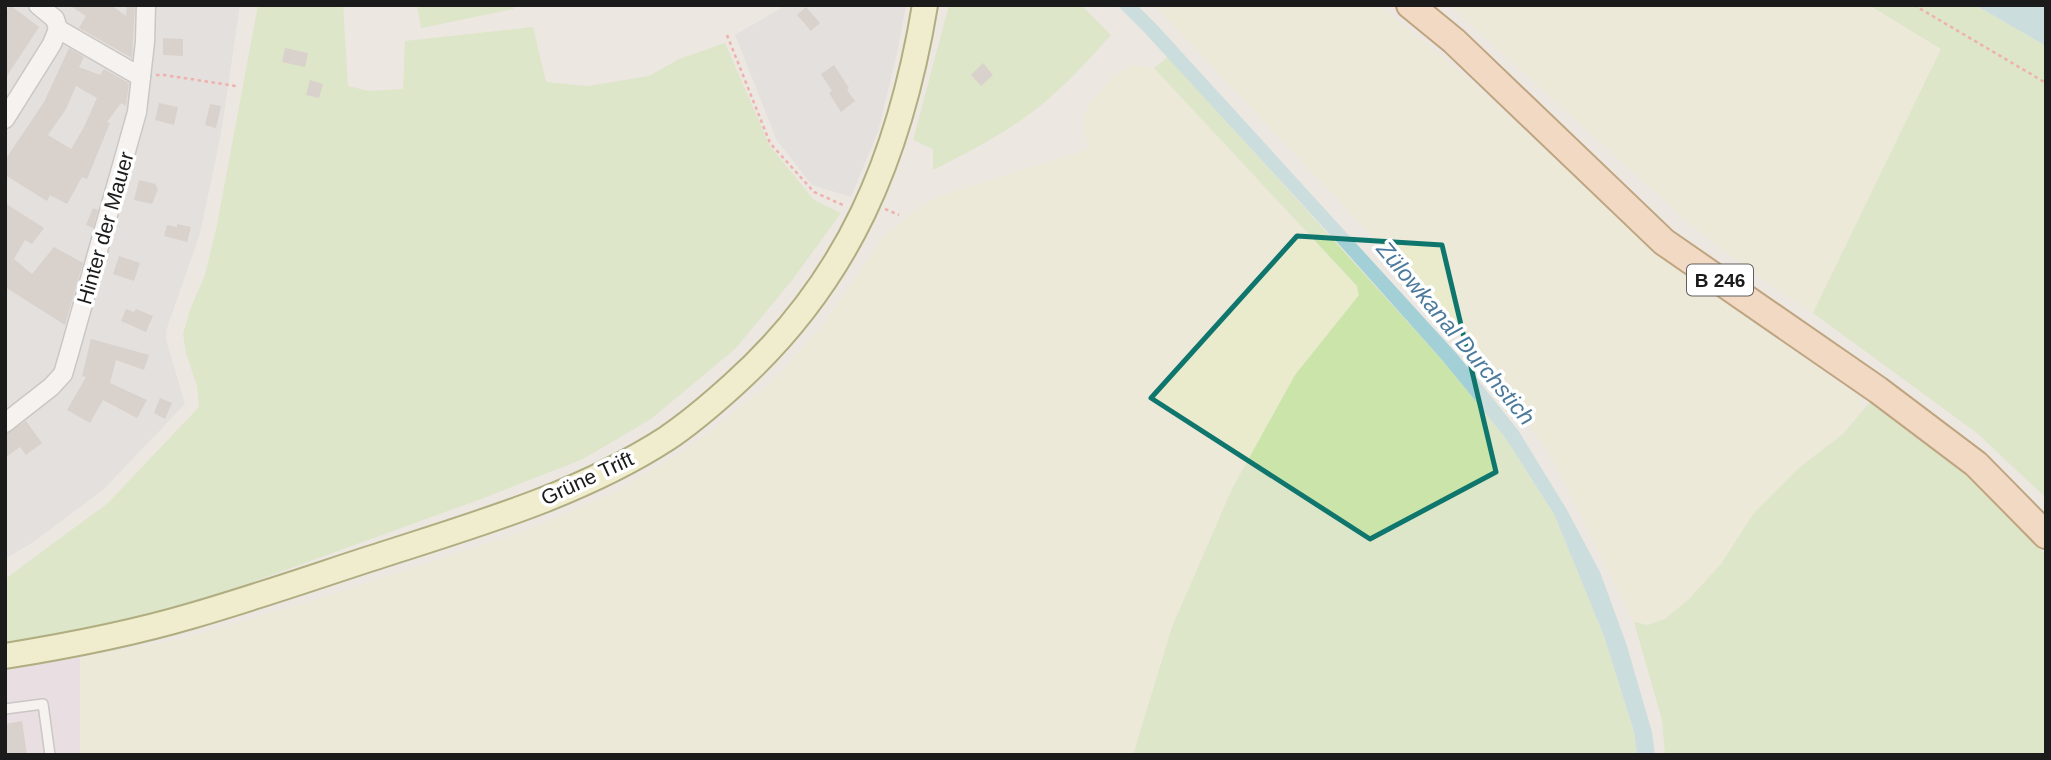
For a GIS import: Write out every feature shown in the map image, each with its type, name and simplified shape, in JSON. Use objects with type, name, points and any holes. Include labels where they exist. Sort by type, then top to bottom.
[{"type":"main road","name":"Grüne Trift","points":[[5,656],[106,636],[231,604],[566,491],[666,439],[709,407],[785,335],[828,276],[864,214],[895,133],[913,67],[925,5]]},
{"type":"main road","name":"B 246","points":[[1410,5],[1454,41],[1664,242],[1944,439],[1976,464],[2046,535]]},
{"type":"street","points":[[5,119],[52,44],[58,29],[55,19],[38,5]]},
{"type":"street","name":"Hinter der Mauer","points":[[5,423],[51,387],[63,374],[137,112],[146,5]]},
{"type":"street","points":[[58,29],[141,77]]},
{"type":"lane","points":[[5,709],[43,704],[50,755]]},
{"type":"path","points":[[1914,5],[2046,83]]},
{"type":"path","points":[[727,35],[770,143],[814,192],[864,214]]},
{"type":"path","points":[[141,77],[164,75],[236,86]]},
{"type":"highlighted area","points":[[1297,236],[1442,245],[1496,472],[1370,539],[1151,398]]},
{"type":"shaded area","points":[[5,5],[240,5],[221,134],[200,234],[167,328],[166,339],[185,404],[103,490],[32,543],[5,559]]},
{"type":"shaded area","points":[[786,5],[906,5],[878,132],[851,197],[812,185],[777,141],[735,35]]},
{"type":"shaded area","points":[[80,657],[80,755],[5,755],[5,670]]},
{"type":"green space","points":[[258,5],[343,5],[348,86],[369,91],[403,89],[405,41],[533,27],[546,82],[588,86],[649,76],[679,59],[725,43],[770,146],[814,200],[841,213],[793,279],[735,349],[651,419],[583,459],[481,499],[134,625],[5,650],[5,579],[108,503],[199,407],[197,386],[183,334],[205,275],[217,225]]},
{"type":"green space","points":[[417,5],[513,5],[514,9],[421,28]]},
{"type":"green space","points":[[949,5],[1081,5],[1111,35],[1073,76],[1034,111],[993,138],[933,170],[933,149],[913,140]]},
{"type":"green space","points":[[1154,5],[1378,5],[1468,78],[1657,254],[1861,398],[1861,411],[1843,434],[1800,467],[1754,513],[1721,564],[1688,600],[1665,618],[1648,625],[1634,622],[1552,458],[1503,388],[1407,273]]},
{"type":"green space","points":[[1449,5],[1869,5],[1941,49],[1813,313],[1743,266],[1684,219]]},
{"type":"green space","points":[[1869,5],[1975,5],[2046,46],[2046,498],[1977,433],[1813,313],[1941,49]]},
{"type":"green space","points":[[1168,57],[1443,361],[1504,436],[1554,514],[1604,636],[1634,733],[1637,755],[1133,755],[1172,627],[1232,489],[1295,375],[1359,295],[1357,286],[1154,68]]},
{"type":"green space","points":[[1131,65],[1154,68],[1357,287],[1359,295],[1295,375],[1232,489],[1172,627],[1133,755],[80,755],[80,657],[185,638],[328,596],[524,531],[611,494],[691,446],[770,384],[819,330],[884,236],[914,211],[939,196],[1089,149],[1083,123],[1089,104],[1111,78]]},
{"type":"green space","points":[[1870,402],[1966,475],[2046,555],[2046,755],[1665,755],[1662,720],[1634,622],[1648,625],[1665,619],[1688,600],[1721,564],[1754,513],[1800,467],[1843,434]]},
{"type":"water","points":[[1117,5],[1137,5],[1157,25],[1457,354],[1518,430],[1567,510],[1600,572],[1626,643],[1652,732],[1655,755],[1637,755],[1634,732],[1604,636],[1554,514],[1504,436],[1443,361],[1344,250]]},
{"type":"water","points":[[1975,5],[2040,5],[2046,9],[2046,46]]},
{"type":"building","points":[[10,5],[39,27],[5,79],[5,13]]},
{"type":"building","points":[[69,5],[111,5],[126,16],[127,5],[135,5],[132,58],[79,28],[86,16]]},
{"type":"building","points":[[806,7],[820,23],[811,31],[797,15]]},
{"type":"building","points":[[163,38],[183,39],[183,56],[163,55]]},
{"type":"building","points":[[69,48],[84,57],[79,67],[100,75],[104,69],[129,83],[126,106],[121,103],[107,122],[110,123],[87,179],[82,177],[67,204],[50,195],[47,201],[5,175],[5,160],[44,102]],"holes":[[[76,86],[97,98],[71,149],[48,135],[66,109]]]},
{"type":"building","points":[[285,48],[308,53],[305,67],[282,62]]},
{"type":"building","points":[[983,63],[993,75],[981,86],[971,75]]},
{"type":"building","points":[[834,65],[855,101],[841,112],[821,74]]},
{"type":"building","points":[[310,80],[323,84],[319,98],[306,95]]},
{"type":"building","points":[[159,103],[178,107],[174,125],[155,120]]},
{"type":"building","points":[[210,104],[221,106],[216,128],[205,125]]},
{"type":"building","points":[[139,180],[155,184],[158,189],[152,204],[134,200]]},
{"type":"building","points":[[5,203],[44,228],[32,244],[25,240],[14,259],[32,274],[54,247],[83,263],[65,325],[5,287]]},
{"type":"building","points":[[93,208],[98,210],[93,228],[86,225]]},
{"type":"building","points":[[177,224],[191,227],[187,242],[164,236],[167,225],[177,227]]},
{"type":"building","points":[[119,256],[140,263],[134,281],[113,274]]},
{"type":"building","points":[[126,309],[134,312],[136,309],[153,316],[146,332],[121,321]]},
{"type":"building","points":[[91,339],[149,355],[144,370],[116,360],[110,383],[147,400],[137,418],[103,400],[90,423],[67,410],[86,377],[82,376]]},
{"type":"building","points":[[160,398],[172,403],[165,419],[154,413]]},
{"type":"building","points":[[26,421],[42,443],[26,455],[20,447],[5,458],[5,434]]},
{"type":"building","points":[[22,721],[27,755],[5,755],[5,724]]},
{"type":"water label","name":"Zülowkanal Durchstich","points":[[1456,333]]}]
